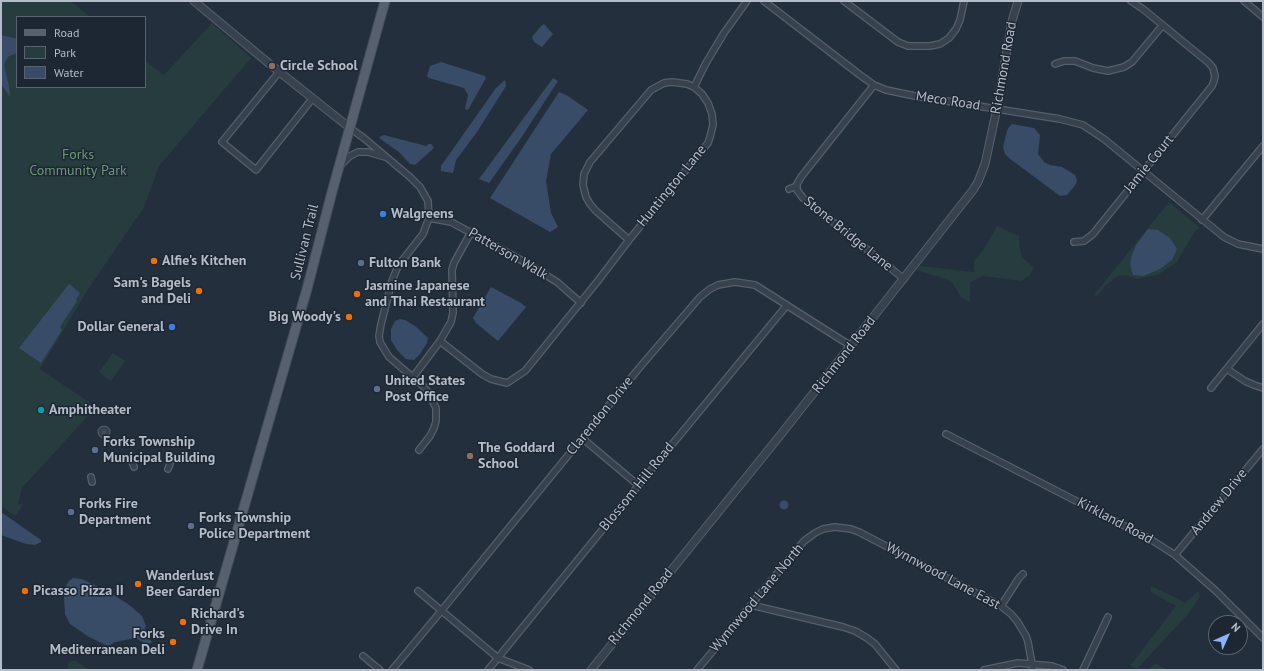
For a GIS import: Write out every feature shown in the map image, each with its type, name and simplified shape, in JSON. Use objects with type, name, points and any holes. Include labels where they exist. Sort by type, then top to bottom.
[{"type":"main road","name":"Sullivan Trail","points":[[197,670],[308,289],[339,167],[385,1]]},
{"type":"street","points":[[194,1],[312,99],[389,158],[420,187],[428,201],[429,218],[423,234],[398,266],[392,281],[379,336],[380,342],[389,357],[428,392],[436,408],[436,421],[434,428],[430,436],[419,450]]},
{"type":"street","points":[[694,87],[706,62],[724,33],[747,1]]},
{"type":"street","name":"Meco Road","points":[[764,1],[874,85],[886,90],[1060,119],[1083,125],[1104,139],[1224,237],[1238,244],[1263,249]]},
{"type":"street","points":[[844,1],[898,42],[908,46],[930,46],[940,44],[949,38],[956,29],[960,20],[964,1]]},
{"type":"street","name":"Richmond Road","points":[[591,670],[782,433],[973,190],[985,164],[997,108],[1012,20],[1018,1]]},
{"type":"street","points":[[1055,64],[1064,61],[1075,61],[1093,68],[1108,71],[1124,67],[1132,62],[1162,26],[1131,1]]},
{"type":"street","points":[[1244,1],[1263,17]]},
{"type":"street","name":"Jamie Court","points":[[1074,242],[1084,241],[1093,234],[1212,86],[1215,76],[1213,68],[1209,63],[1162,26]]},
{"type":"street","points":[[279,72],[222,142],[256,170],[312,99]]},
{"type":"street","name":"Huntington Lane","points":[[440,341],[482,374],[507,384],[525,372],[708,143],[713,125],[712,114],[708,103],[702,94],[694,87],[687,84],[672,82],[664,83],[651,90],[590,162],[584,174],[583,186],[590,204],[629,240]]},
{"type":"street","name":"Stone Bridge Lane","points":[[874,85],[801,177],[797,184],[797,190],[803,198],[904,279]]},
{"type":"street","points":[[1202,220],[1263,147]]},
{"type":"street","points":[[339,167],[350,156],[358,152],[368,152],[389,158]]},
{"type":"street","name":"Stone Bridge Lane","points":[[789,188],[797,186]]},
{"type":"street","name":"Patterson Walk","points":[[429,218],[451,222],[471,232],[548,276],[581,303]]},
{"type":"street","points":[[413,377],[440,341],[451,322],[452,270],[454,263],[471,232]]},
{"type":"street","name":"Clarendon Drive","points":[[392,670],[640,368],[700,297],[710,289],[735,282],[755,285],[851,346]]},
{"type":"street","name":"Blossom Hill Road","points":[[488,670],[787,305]]},
{"type":"street","points":[[1211,388],[1263,324]]},
{"type":"street","points":[[1227,368],[1245,381],[1263,388]]},
{"type":"street","name":"Kirkland Road","points":[[946,434],[1150,539],[1175,555],[1224,598],[1263,638]]},
{"type":"street","points":[[582,438],[638,485]]},
{"type":"street","name":"Andrew Drive","points":[[1175,555],[1263,449]]},
{"type":"street","name":"Wynnwood Lane North","points":[[697,670],[804,540],[823,529],[835,527],[845,528]]},
{"type":"street","name":"Wynnwood Lane East","points":[[845,528],[859,532],[1001,606],[1012,614],[1026,636],[1032,667]]},
{"type":"street","points":[[1001,606],[1023,574]]},
{"type":"street","points":[[418,591],[498,658],[529,670]]},
{"type":"street","points":[[751,605],[855,631],[875,644],[896,670]]},
{"type":"street","points":[[1083,670],[1108,617]]},
{"type":"street","points":[[363,656],[380,670]]},
{"type":"street","points":[[984,670],[1018,663],[1032,667],[1052,666],[1063,670]]},
{"type":"green space","name":"Forks Community Park","points":[[1,1],[70,1],[89,16],[16,16],[16,88],[146,88],[146,62],[164,75],[212,23],[251,58],[159,166],[144,207],[87,291],[40,369],[96,407],[22,488],[18,503],[23,505],[15,516],[1,506]]},
{"type":"green space","points":[[1169,202],[1200,228],[1195,231],[1177,262],[1159,274],[1151,276],[1137,279],[1126,275],[1120,275],[1106,285],[1097,296],[1094,295]]},
{"type":"green space","points":[[997,226],[1019,236],[1019,245],[1022,257],[1034,268],[1030,275],[1021,281],[983,276],[970,282],[970,302],[961,297],[951,281],[917,270],[920,266],[974,272],[974,261],[982,252]]},
{"type":"green space","points":[[113,353],[125,361],[111,381],[99,372]]},
{"type":"green space","points":[[483,441],[490,446],[485,452],[479,447]]},
{"type":"green space","points":[[1151,586],[1185,603],[1198,591],[1200,596],[1188,614],[1137,669],[1130,666],[1176,606],[1151,592]]},
{"type":"green space","points":[[70,661],[76,661],[89,670],[68,670],[68,663]]},
{"type":"green space","points":[[1155,663],[1168,670],[1149,670]]},
{"type":"water","points":[[544,24],[553,34],[542,47],[534,42],[532,37]]},
{"type":"water","points":[[1,35],[16,39],[16,53],[9,56],[4,65],[10,97],[1,84]]},
{"type":"water","points":[[441,62],[485,76],[486,78],[468,110],[465,109],[468,95],[464,88],[429,78],[427,76],[430,66]]},
{"type":"water","points":[[553,78],[558,81],[521,138],[489,183],[479,179]]},
{"type":"water","points":[[505,80],[506,86],[477,132],[456,160],[453,173],[441,171],[441,166],[496,88]]},
{"type":"water","points":[[559,92],[568,96],[588,110],[551,154],[546,181],[551,213],[558,227],[550,232],[490,198]]},
{"type":"water","points":[[1012,124],[1034,128],[1040,135],[1038,154],[1044,162],[1050,165],[1062,167],[1075,175],[1077,180],[1076,184],[1067,195],[1060,196],[1005,154],[1003,147],[1007,131]]},
{"type":"water","points":[[384,135],[426,146],[431,144],[434,148],[415,165],[410,164],[399,152],[379,138]]},
{"type":"water","points":[[1148,229],[1158,230],[1170,238],[1177,249],[1172,260],[1160,269],[1143,276],[1133,275],[1130,264],[1132,255],[1136,245]]},
{"type":"water","points":[[69,284],[80,293],[76,300],[77,301],[60,327],[62,330],[41,363],[19,348]]},
{"type":"water","points":[[491,287],[526,307],[498,341],[476,323],[473,318]]},
{"type":"water","points":[[400,319],[405,320],[415,326],[428,338],[427,343],[420,354],[414,360],[406,359],[397,350],[391,340],[391,329],[395,321]]},
{"type":"water","points":[[784,500],[789,505],[784,510],[779,505]]},
{"type":"water","points":[[1,512],[41,540],[41,542],[35,545],[26,544],[1,535]]},
{"type":"water","points":[[73,578],[82,579],[109,592],[128,604],[142,616],[146,626],[144,631],[152,642],[147,645],[136,638],[115,642],[108,646],[89,637],[70,624],[65,614],[64,597],[65,588],[69,581]]},
{"type":"place","name":"Circle School","points":[[272,66]]},
{"type":"place","name":"Walgreens","points":[[383,214]]},
{"type":"place","name":"Alfie's Kitchen","points":[[154,261]]},
{"type":"place","name":"Fulton Bank","points":[[361,263]]},
{"type":"place","name":"Sam's Bagels and Deli","points":[[199,291]]},
{"type":"place","name":"Jasmine Japanese and Thai Restaurant","points":[[357,294]]},
{"type":"place","name":"Big Woody's","points":[[349,317]]},
{"type":"place","name":"Dollar General","points":[[172,327]]},
{"type":"place","name":"United States Post Office","points":[[377,389]]},
{"type":"place","name":"Amphitheater","points":[[41,410]]},
{"type":"place","name":"Forks Township Municipal Building","points":[[95,450]]},
{"type":"place","name":"The Goddard School","points":[[470,456]]},
{"type":"place","name":"Forks Fire Department","points":[[71,512]]},
{"type":"place","name":"Forks Township Police Department","points":[[191,526]]},
{"type":"place","name":"Wanderlust Beer Garden","points":[[138,584]]},
{"type":"place","name":"Picasso Pizza II","points":[[25,591]]},
{"type":"place","name":"Richard's Drive In","points":[[183,622]]},
{"type":"place","name":"Forks Mediterranean Deli","points":[[173,642]]}]
